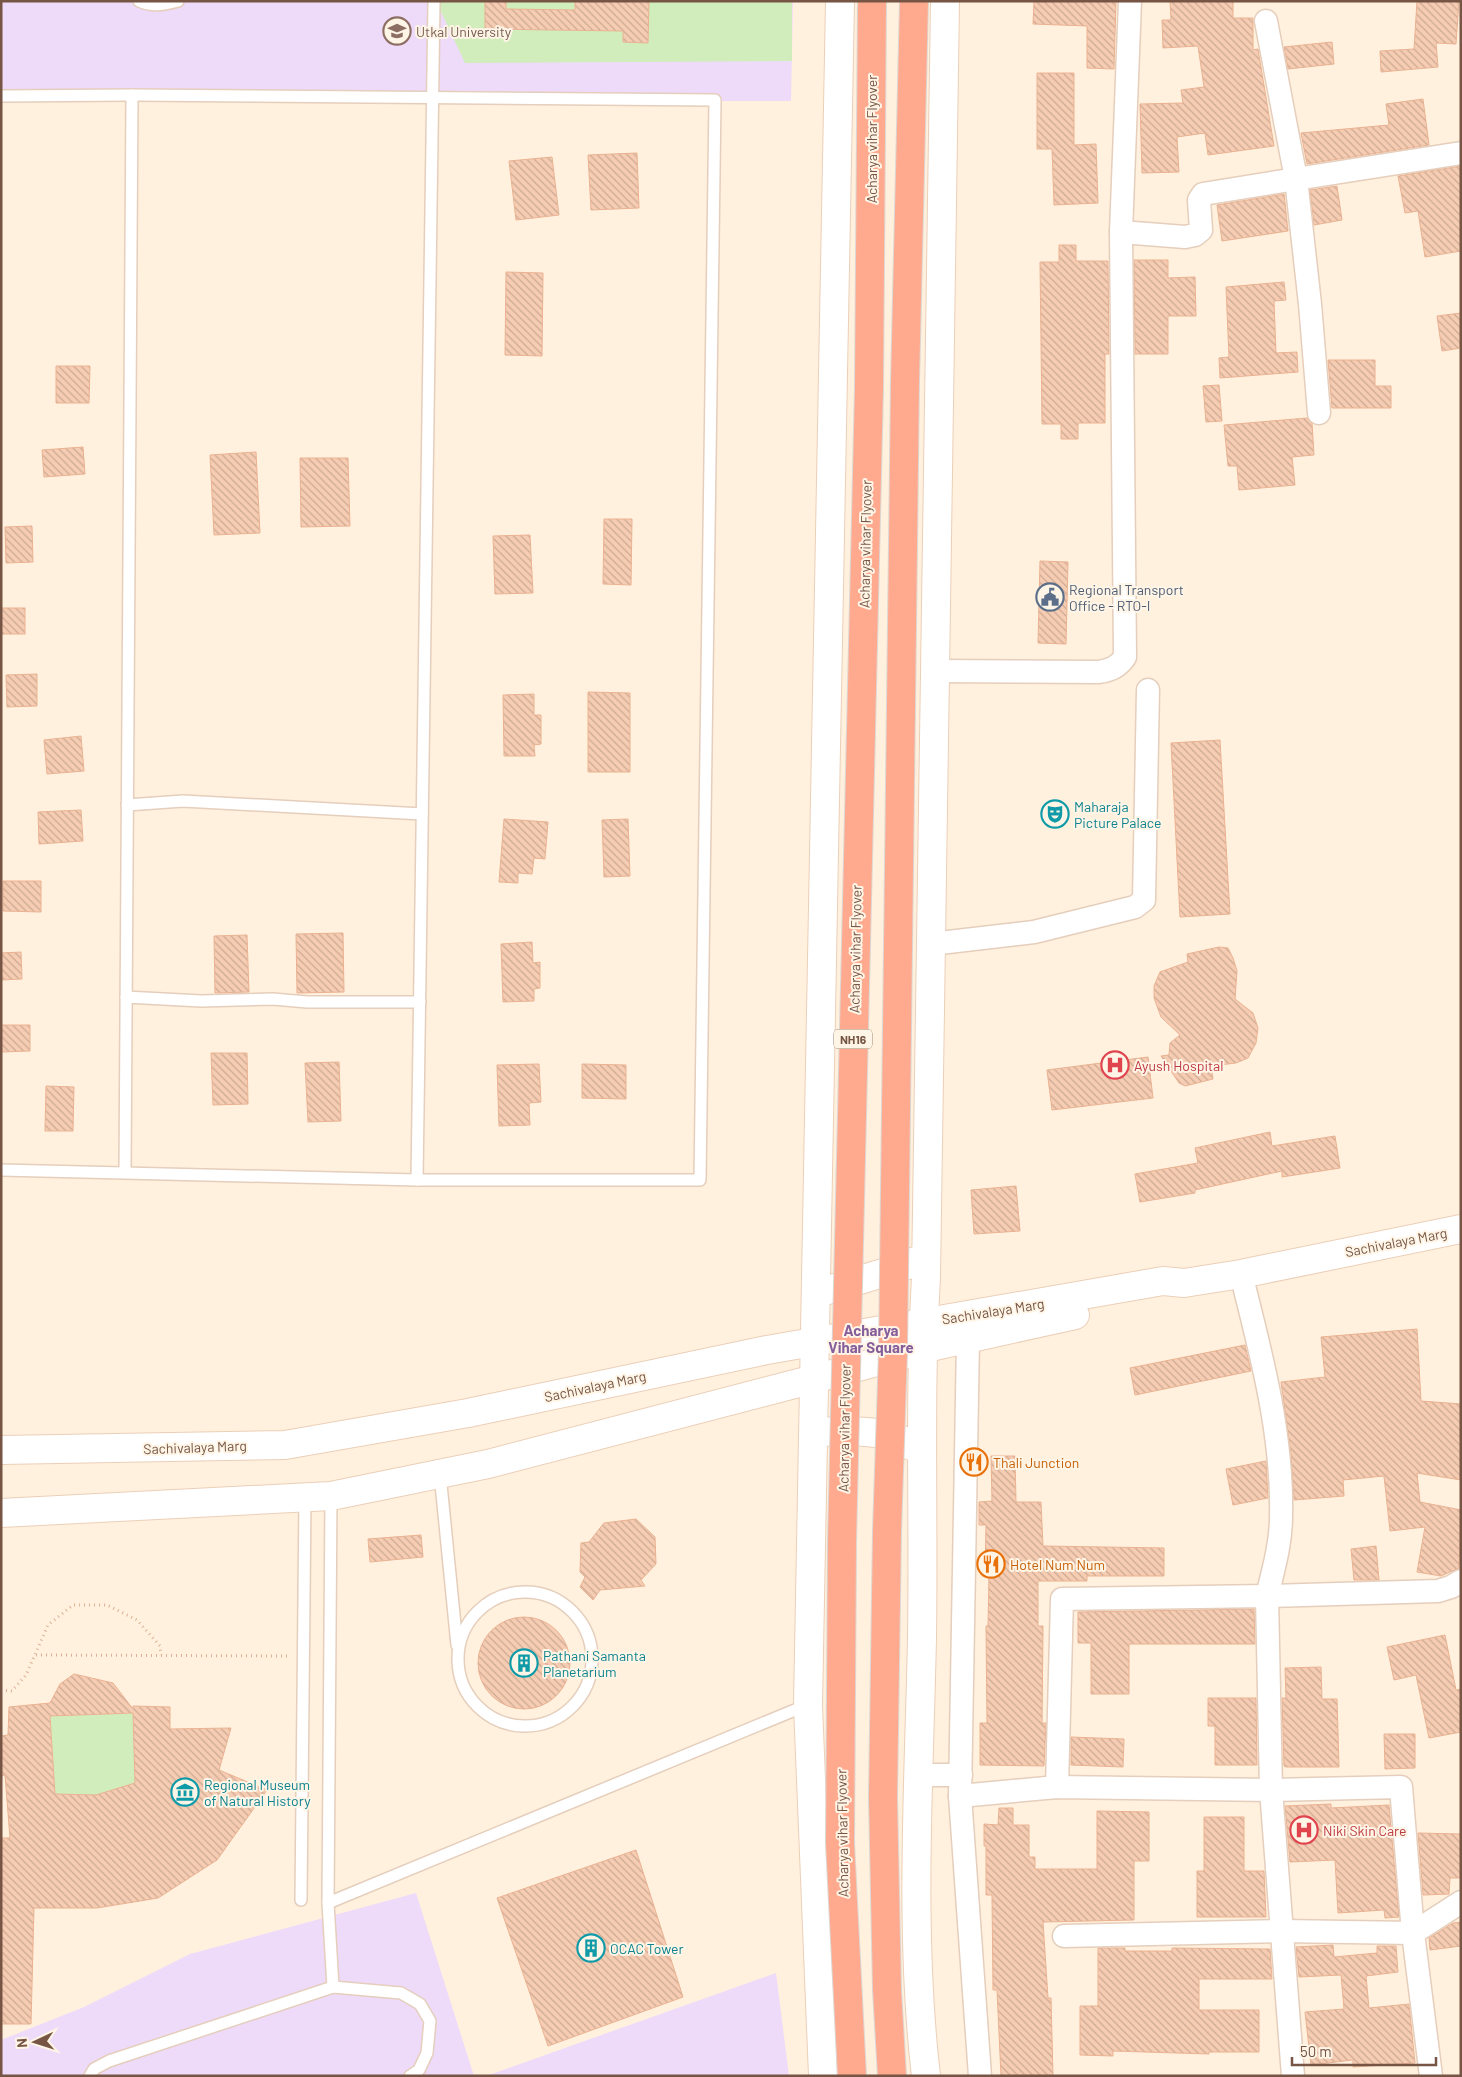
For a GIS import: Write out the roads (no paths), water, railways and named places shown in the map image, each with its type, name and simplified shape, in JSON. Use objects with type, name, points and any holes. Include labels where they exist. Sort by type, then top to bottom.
[{"type":"highway","name":"Acharya vihar Flyover","points":[[852,2076],[840,1843],[842,1542],[869,388],[872,1]]},
{"type":"highway","points":[[892,2076],[883,1797],[887,1531],[893,1352],[905,382],[914,1]]},
{"type":"street","points":[[823,2076],[808,1704],[840,1]]},
{"type":"street","points":[[926,2076],[920,2028],[917,1775],[922,1639],[922,1349],[927,1254],[945,1]]},
{"type":"street","points":[[935,671],[1099,672],[1111,670],[1119,666],[1125,657],[1121,232],[1130,1]]},
{"type":"street","points":[[1266,21],[1296,179],[1310,304],[1319,413]]},
{"type":"street","points":[[1121,232],[1190,237],[1201,230],[1199,200],[1203,194],[1461,153]]},
{"type":"street","points":[[931,944],[1034,932],[1134,907],[1144,900],[1148,690]]},
{"type":"street","name":"Sachivalaya Marg","points":[[1,1450],[285,1445],[468,1413],[814,1342],[1163,1281],[1184,1283],[1241,1274],[1461,1229]]},
{"type":"street","points":[[817,1294],[906,1266],[927,1254]]},
{"type":"street","points":[[1241,1274],[1264,1366],[1280,1471],[1282,1520],[1267,1596],[1271,1790],[1293,2076]]},
{"type":"street","name":"Sachivalaya Marg","points":[[1,1513],[318,1497],[440,1474],[488,1464],[922,1349],[1170,1294],[1184,1283]]},
{"type":"street","points":[[968,1339],[961,1785],[980,2076]]},
{"type":"street","points":[[813,1433],[839,1430],[901,1439],[914,1448],[922,1467]]},
{"type":"street","points":[[1057,1787],[1062,1598],[1267,1596],[1438,1590],[1451,1587],[1461,1581]]},
{"type":"street","points":[[917,1775],[961,1785],[1271,1790],[1402,1788],[1413,1933],[1431,2076]]},
{"type":"street","points":[[1064,1936],[1281,1931],[1413,1933],[1461,1902]]},
{"type":"lane","points":[[139,1],[145,4],[164,5],[178,1]]},
{"type":"lane","points":[[417,1180],[434,1]]},
{"type":"lane","points":[[125,1172],[132,95]]},
{"type":"lane","points":[[1,96],[132,95],[715,100],[700,1180],[417,1180],[1,1170]]},
{"type":"lane","points":[[127,805],[183,801],[422,814]]},
{"type":"lane","points":[[126,997],[201,1001],[273,999],[308,1002],[420,1002]]},
{"type":"lane","points":[[440,1474],[458,1673],[466,1692],[479,1709],[496,1721],[517,1727],[538,1726],[558,1719],[574,1706],[587,1686],[592,1663],[590,1640],[580,1618],[562,1602],[541,1592],[518,1591],[495,1598],[476,1611],[463,1631],[457,1651]]},
{"type":"lane","points":[[302,1900],[304,1656],[318,1497]]},
{"type":"lane","points":[[318,1497],[328,1903],[333,1986]]},
{"type":"lane","points":[[328,1903],[808,1704]]},
{"type":"lane","points":[[90,2076],[94,2069],[109,2061],[333,1986],[401,1993],[420,2004],[430,2021],[428,2053],[419,2070],[410,2076]]},
{"type":"place","name":"Utkal University","points":[[397,31]]},
{"type":"place","name":"Regional Transport Office - RTO-I","points":[[1050,597]]},
{"type":"place","name":"Maharaja Picture Palace","points":[[1055,814]]},
{"type":"place","name":"Ayush Hospital","points":[[1115,1065]]},
{"type":"place","name":"Thali Junction","points":[[974,1462]]},
{"type":"place","name":"Hotel Num Num","points":[[991,1564]]},
{"type":"place","name":"Pathani Samanta Planetarium","points":[[524,1663]]},
{"type":"place","name":"Regional Museum of Natural History","points":[[185,1792]]},
{"type":"place","name":"Niki Skin Care","points":[[1304,1830]]},
{"type":"place","name":"OCAC Tower","points":[[591,1948]]},
{"type":"district","name":"Acharya Vihar Square","points":[[871,1338]]}]
